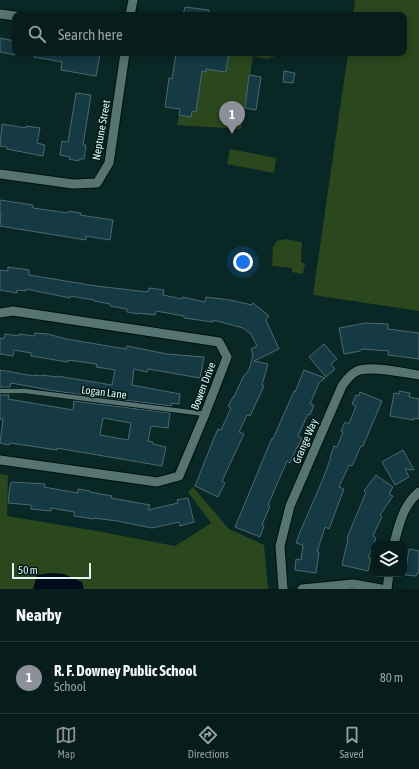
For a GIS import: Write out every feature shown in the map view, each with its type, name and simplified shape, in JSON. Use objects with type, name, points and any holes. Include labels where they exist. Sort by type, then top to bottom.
[{"type":"street","points":[[131,12],[133,0]]},
{"type":"street","points":[[0,14],[12,16]]},
{"type":"street","name":"Neptune Street","points":[[0,174],[73,184],[97,183],[109,163],[125,56]]},
{"type":"street","name":"Bowen Drive","points":[[0,313],[13,310],[219,342],[227,357],[179,476],[157,482],[0,460]]},
{"type":"street","name":"Grange Way","points":[[283,589],[280,546],[290,506],[342,386],[352,374],[359,370],[370,368],[419,375]]},
{"type":"street","points":[[395,541],[399,522],[407,505],[419,492]]},
{"type":"street","points":[[386,589],[388,577]]},
{"type":"street","points":[[302,589],[347,587],[353,584],[381,589]]},
{"type":"lane","name":"Logan Lane","points":[[0,391],[25,391],[205,414]]},
{"type":"green space","points":[[355,0],[419,0],[419,311],[313,295],[348,56],[407,56],[407,12],[353,12]]},
{"type":"green space","points":[[229,56],[253,56],[241,129],[177,125],[179,115],[191,116],[202,71],[205,72],[206,69],[226,72]]},
{"type":"green space","points":[[253,56],[276,56],[267,59]]},
{"type":"green space","points":[[230,149],[276,158],[274,173],[227,164]]},
{"type":"green space","points":[[285,239],[302,242],[301,262],[305,264],[303,273],[301,274],[292,272],[292,268],[272,266],[273,247],[277,241]]},
{"type":"green space","points":[[0,474],[8,475],[7,516],[175,546],[211,523],[188,492],[193,487],[229,529],[264,545],[268,589],[0,589]]},
{"type":"water","points":[[50,573],[64,574],[82,582],[84,589],[33,589],[37,575]]},
{"type":"building","points":[[185,7],[209,10],[209,12],[184,12]]},
{"type":"building","points":[[0,38],[12,40],[12,54],[0,52]]},
{"type":"building","points":[[100,56],[96,76],[61,70],[62,62],[34,57]]},
{"type":"building","points":[[176,56],[229,56],[226,72],[206,69],[206,72],[202,71],[196,112],[192,111],[191,117],[179,115],[180,109],[165,107],[169,78],[172,79]]},
{"type":"building","points":[[284,71],[295,73],[293,83],[283,82]]},
{"type":"building","points":[[249,75],[261,77],[256,110],[245,108]]},
{"type":"building","points":[[76,93],[91,95],[83,145],[86,145],[84,159],[79,159],[79,161],[60,155],[62,141],[68,142]]},
{"type":"building","points":[[2,124],[26,128],[26,126],[40,128],[37,143],[45,145],[43,156],[7,149],[7,147],[0,146]]},
{"type":"building","points":[[0,200],[33,205],[33,208],[68,213],[69,211],[81,213],[80,215],[113,220],[110,240],[86,236],[86,240],[0,226]]},
{"type":"building","points":[[8,267],[29,270],[29,275],[96,286],[148,292],[149,288],[164,290],[163,295],[182,299],[182,297],[205,302],[206,297],[252,305],[253,303],[269,316],[266,320],[279,349],[254,361],[268,364],[262,385],[264,386],[250,416],[247,415],[239,432],[244,434],[222,481],[225,483],[218,497],[195,486],[218,429],[221,430],[231,408],[228,406],[243,377],[249,370],[253,355],[251,349],[257,346],[251,334],[243,328],[213,320],[213,322],[184,318],[184,316],[156,311],[155,315],[138,314],[127,312],[127,309],[110,306],[110,304],[94,300],[70,296],[70,298],[26,289],[26,291],[17,290],[17,293],[0,290],[0,270],[8,271]]},
{"type":"building","points":[[366,323],[388,324],[388,329],[419,333],[419,359],[388,355],[389,351],[362,349],[360,351],[344,354],[339,328]]},
{"type":"building","points":[[35,333],[48,334],[66,339],[126,349],[127,346],[167,354],[204,357],[200,378],[148,369],[147,372],[134,369],[132,385],[180,394],[179,404],[172,403],[171,406],[55,391],[11,383],[10,387],[0,387],[0,370],[34,376],[57,376],[112,385],[115,370],[96,367],[97,364],[68,360],[68,362],[31,356],[31,353],[14,350],[13,356],[0,354],[0,338],[4,339],[5,334],[34,336]]},
{"type":"building","points":[[324,344],[337,359],[331,364],[335,369],[326,377],[309,357]]},
{"type":"building","points":[[304,370],[325,378],[319,383],[310,404],[314,405],[310,415],[308,414],[298,436],[302,438],[298,447],[290,463],[287,461],[268,505],[270,506],[262,525],[264,526],[260,537],[235,527],[272,438],[273,439]]},
{"type":"building","points":[[399,391],[410,393],[409,397],[419,399],[419,419],[414,418],[414,420],[390,416],[394,393],[399,394]]},
{"type":"building","points":[[360,392],[382,401],[363,446],[361,446],[352,466],[349,465],[339,487],[344,489],[329,529],[325,527],[317,552],[319,552],[316,573],[295,570],[296,559],[301,560],[303,545],[296,543],[300,532],[323,479],[334,446],[337,447],[345,422],[349,424],[356,406],[352,404],[356,395],[359,396]]},
{"type":"building","points":[[0,395],[9,395],[8,399],[73,410],[74,401],[170,413],[168,428],[151,426],[148,441],[153,442],[153,444],[166,447],[162,466],[57,448],[57,450],[10,443],[9,445],[0,443],[3,419],[0,419]],"holes":[[[103,418],[131,423],[128,440],[100,435]]]},
{"type":"building","points":[[403,450],[414,470],[405,469],[409,477],[395,485],[382,462]]},
{"type":"building","points":[[376,475],[393,487],[389,494],[393,496],[380,515],[382,516],[373,536],[376,538],[375,541],[371,541],[371,550],[368,558],[371,558],[368,571],[342,565],[347,538],[366,492],[364,491]]},
{"type":"building","points":[[11,482],[45,484],[44,487],[78,493],[78,489],[90,491],[112,496],[111,498],[150,505],[148,510],[178,503],[177,500],[188,498],[194,522],[180,526],[179,522],[152,528],[117,521],[74,516],[74,512],[51,508],[51,511],[31,509],[31,505],[8,503]]},
{"type":"building","points":[[409,549],[419,551],[419,573],[417,573],[416,576],[407,575]]},
{"type":"place","name":"R. F. Downey Public School","points":[[232,134]]}]
